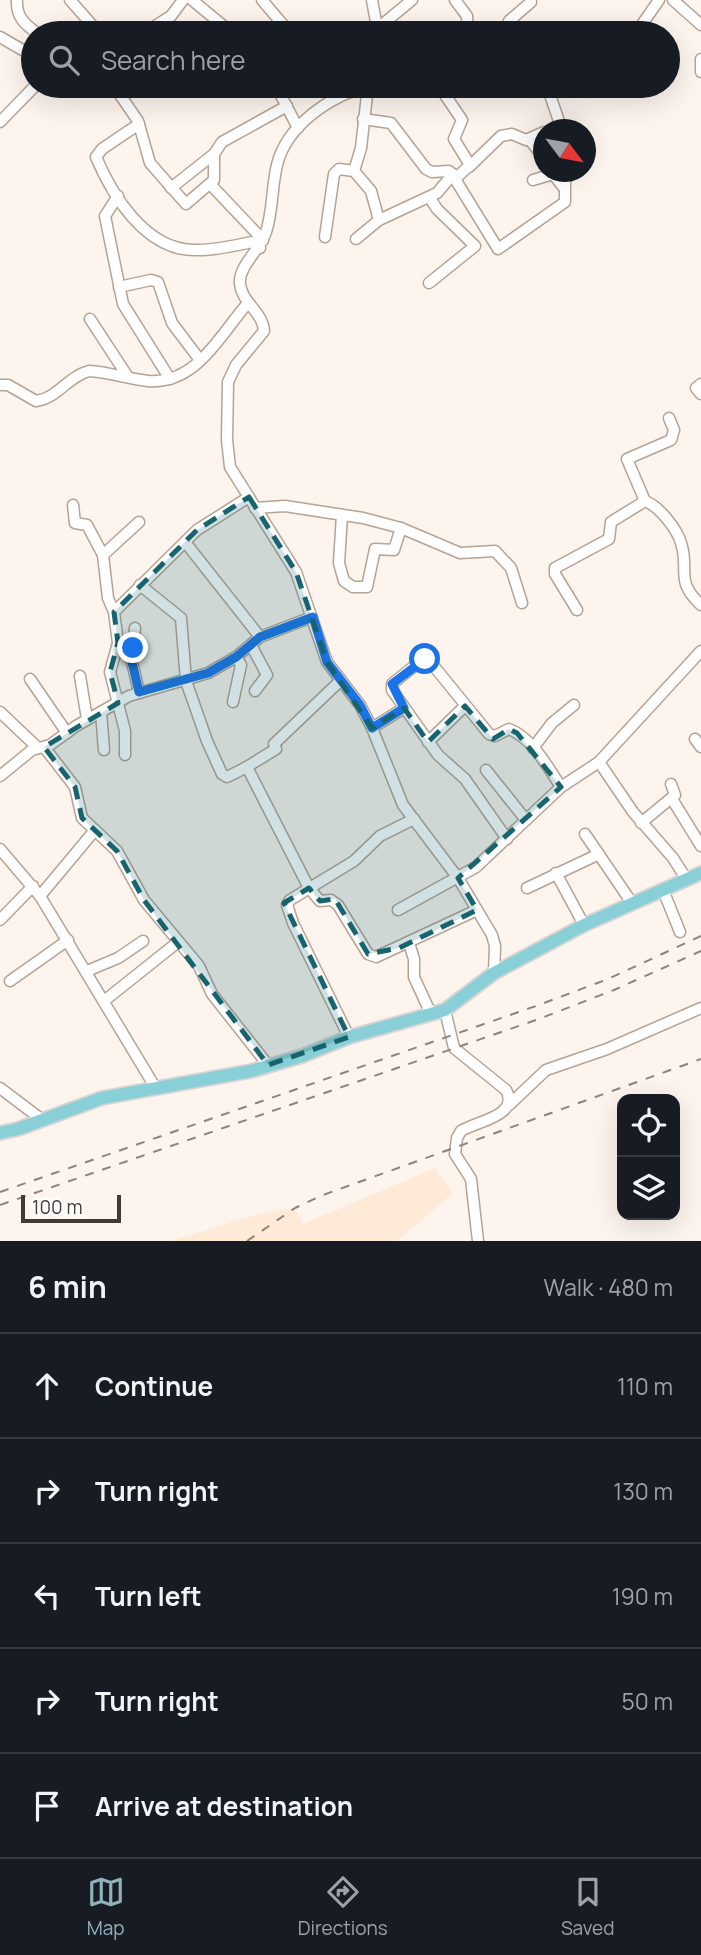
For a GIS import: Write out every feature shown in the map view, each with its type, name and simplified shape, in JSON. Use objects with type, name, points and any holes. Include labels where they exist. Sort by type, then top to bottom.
[{"type":"main road","points":[[0,1133],[102,1098],[268,1065],[349,1037],[445,1010],[494,973],[584,925],[701,873]]},
{"type":"street","points":[[17,0],[16,10],[22,21]]},
{"type":"street","points":[[165,21],[183,0]]},
{"type":"street","points":[[192,0],[217,21]]},
{"type":"street","points":[[262,0],[280,21]]},
{"type":"street","points":[[372,0],[376,21]]},
{"type":"street","points":[[389,21],[412,0]]},
{"type":"street","points":[[456,0],[467,16],[467,21]]},
{"type":"street","points":[[644,21],[659,0]]},
{"type":"street","points":[[673,0],[701,25]]},
{"type":"street","points":[[76,2],[90,21]]},
{"type":"street","points":[[509,21],[531,2]]},
{"type":"street","points":[[0,37],[21,49]]},
{"type":"street","points":[[701,59],[701,72]]},
{"type":"street","points":[[0,122],[23,98]]},
{"type":"street","points":[[122,98],[139,124],[150,163],[187,204],[211,185],[215,176],[214,154]]},
{"type":"street","points":[[283,98],[298,128]]},
{"type":"street","points":[[354,171],[361,148],[367,98]]},
{"type":"street","points":[[447,98],[462,120],[454,139],[469,167]]},
{"type":"street","points":[[551,98],[559,119]]},
{"type":"street","points":[[335,99],[298,128],[278,160],[274,199],[262,244],[240,276],[242,293],[262,322],[262,337],[231,373],[226,391],[230,467],[296,572],[327,662],[360,705],[372,728],[394,788],[458,878],[477,910],[495,946],[494,973]]},
{"type":"street","points":[[171,188],[214,154],[231,135],[287,106]]},
{"type":"street","points":[[363,119],[391,123],[426,169],[454,175]]},
{"type":"street","points":[[139,124],[102,149],[96,157],[118,197],[139,225],[183,249],[194,251],[251,242],[262,244]]},
{"type":"street","points":[[356,239],[379,220],[430,198],[454,175],[469,167],[501,136],[512,134],[521,139],[533,137]]},
{"type":"street","points":[[529,139],[533,144]]},
{"type":"street","points":[[324,237],[334,174],[339,169],[354,171],[371,191],[379,220]]},
{"type":"street","points":[[454,175],[466,201],[498,249],[565,202],[565,182]]},
{"type":"street","points":[[558,182],[564,188]]},
{"type":"street","points":[[211,185],[262,244]]},
{"type":"street","points":[[118,197],[105,216],[118,287],[129,317],[170,379]]},
{"type":"street","points":[[429,283],[475,246],[437,209],[430,198]]},
{"type":"street","points":[[118,287],[151,280],[158,282],[172,323],[200,360]]},
{"type":"street","points":[[0,385],[8,385],[36,401],[57,393],[79,374],[89,371],[148,381],[170,379],[216,346],[251,307]]},
{"type":"street","points":[[90,319],[128,377]]},
{"type":"street","points":[[701,384],[696,388],[701,394]]},
{"type":"street","points":[[669,418],[674,430],[671,440],[627,459],[645,501],[652,505],[677,535],[681,543],[682,574],[687,589],[701,605]]},
{"type":"street","points":[[114,612],[211,518],[249,497]]},
{"type":"street","points":[[577,610],[555,574],[555,568],[609,539],[611,522],[645,501]]},
{"type":"street","points":[[73,505],[75,523],[87,525],[103,555],[108,598],[114,612],[118,643],[110,672],[125,731],[125,755]]},
{"type":"street","points":[[255,508],[285,506],[342,515],[401,528],[460,553],[488,550],[502,555],[511,568],[522,603]]},
{"type":"street","points":[[342,515],[340,564],[344,581],[353,587],[367,587],[375,549],[394,550],[401,528]]},
{"type":"street","points":[[103,555],[139,522]]},
{"type":"street","points":[[185,542],[260,637]]},
{"type":"street","points":[[140,585],[181,618],[186,681],[206,741],[222,774],[227,777],[276,749],[274,744],[340,681]]},
{"type":"street","points":[[0,776],[87,719],[139,692],[186,681],[236,657],[260,637],[313,617]]},
{"type":"street","points":[[135,628],[132,662],[139,692]]},
{"type":"street","points":[[251,645],[267,675],[255,691]]},
{"type":"street","points":[[398,910],[458,878],[507,839],[561,787],[599,762],[701,651]]},
{"type":"street","points":[[233,702],[241,665],[236,657]]},
{"type":"street","points":[[507,839],[465,779],[428,742],[404,708],[392,684],[425,659],[489,734],[495,736],[505,730],[513,730],[533,748],[561,787]]},
{"type":"street","points":[[80,676],[87,719]]},
{"type":"street","points":[[30,679],[67,733]]},
{"type":"street","points":[[533,748],[552,723],[574,705]]},
{"type":"street","points":[[428,742],[465,706]]},
{"type":"street","points":[[372,728],[404,708]]},
{"type":"street","points":[[0,712],[41,747],[75,787],[78,810],[117,851],[144,901],[199,966],[212,994],[268,1065]]},
{"type":"street","points":[[101,712],[104,750]]},
{"type":"street","points":[[599,762],[641,823],[673,858],[687,880]]},
{"type":"street","points":[[245,768],[250,771],[309,888],[320,901],[331,900],[338,905],[364,950],[371,957],[409,943],[477,910]]},
{"type":"street","points":[[486,770],[526,820]]},
{"type":"street","points":[[641,823],[672,799],[676,792],[671,784]]},
{"type":"street","points":[[672,799],[701,845]]},
{"type":"street","points":[[349,1037],[287,910],[290,900],[354,861],[380,835],[414,819]]},
{"type":"street","points":[[40,896],[95,830]]},
{"type":"street","points":[[585,834],[632,903]]},
{"type":"street","points":[[0,849],[40,896],[155,1087]]},
{"type":"street","points":[[527,888],[599,854]]},
{"type":"street","points":[[556,873],[584,925]]},
{"type":"street","points":[[0,920],[33,886]]},
{"type":"street","points":[[663,890],[680,932]]},
{"type":"street","points":[[10,981],[68,940]]},
{"type":"street","points":[[87,971],[128,952],[143,941]]},
{"type":"street","points":[[104,1001],[178,942]]},
{"type":"street","points":[[409,943],[414,959],[414,977],[431,1014]]},
{"type":"street","points":[[478,1241],[471,1179],[455,1154],[461,1131],[492,1118],[546,1070],[607,1049],[701,1008]]},
{"type":"street","points":[[445,1010],[454,1048],[506,1090],[510,1097],[509,1105]]},
{"type":"street","points":[[0,1088],[41,1119]]},
{"type":"highlighted area","points":[[249,497],[296,572],[327,662],[372,728],[404,708],[428,742],[465,706],[493,739],[509,729],[517,733],[561,787],[458,878],[477,910],[399,948],[368,954],[335,899],[320,901],[309,888],[284,903],[349,1037],[268,1065],[144,900],[117,851],[82,818],[75,787],[44,747],[118,703],[110,672],[118,643],[114,612],[197,530]]},
{"type":"shaded area","points":[[435,1168],[453,1193],[397,1241],[171,1241],[255,1215],[295,1208],[303,1224]]},
{"type":"railway","points":[[0,1192],[536,1006],[608,979],[701,936]]},
{"type":"railway","points":[[0,1205],[539,1019],[614,990],[701,951]]},
{"type":"railway","points":[[247,1241],[295,1208],[323,1195],[701,1059]]},
{"type":"route","points":[[133,648],[132,662],[139,692],[208,673],[236,657],[260,637],[313,617],[327,662],[360,705],[372,728],[404,708],[392,690],[392,684],[425,659]]}]
